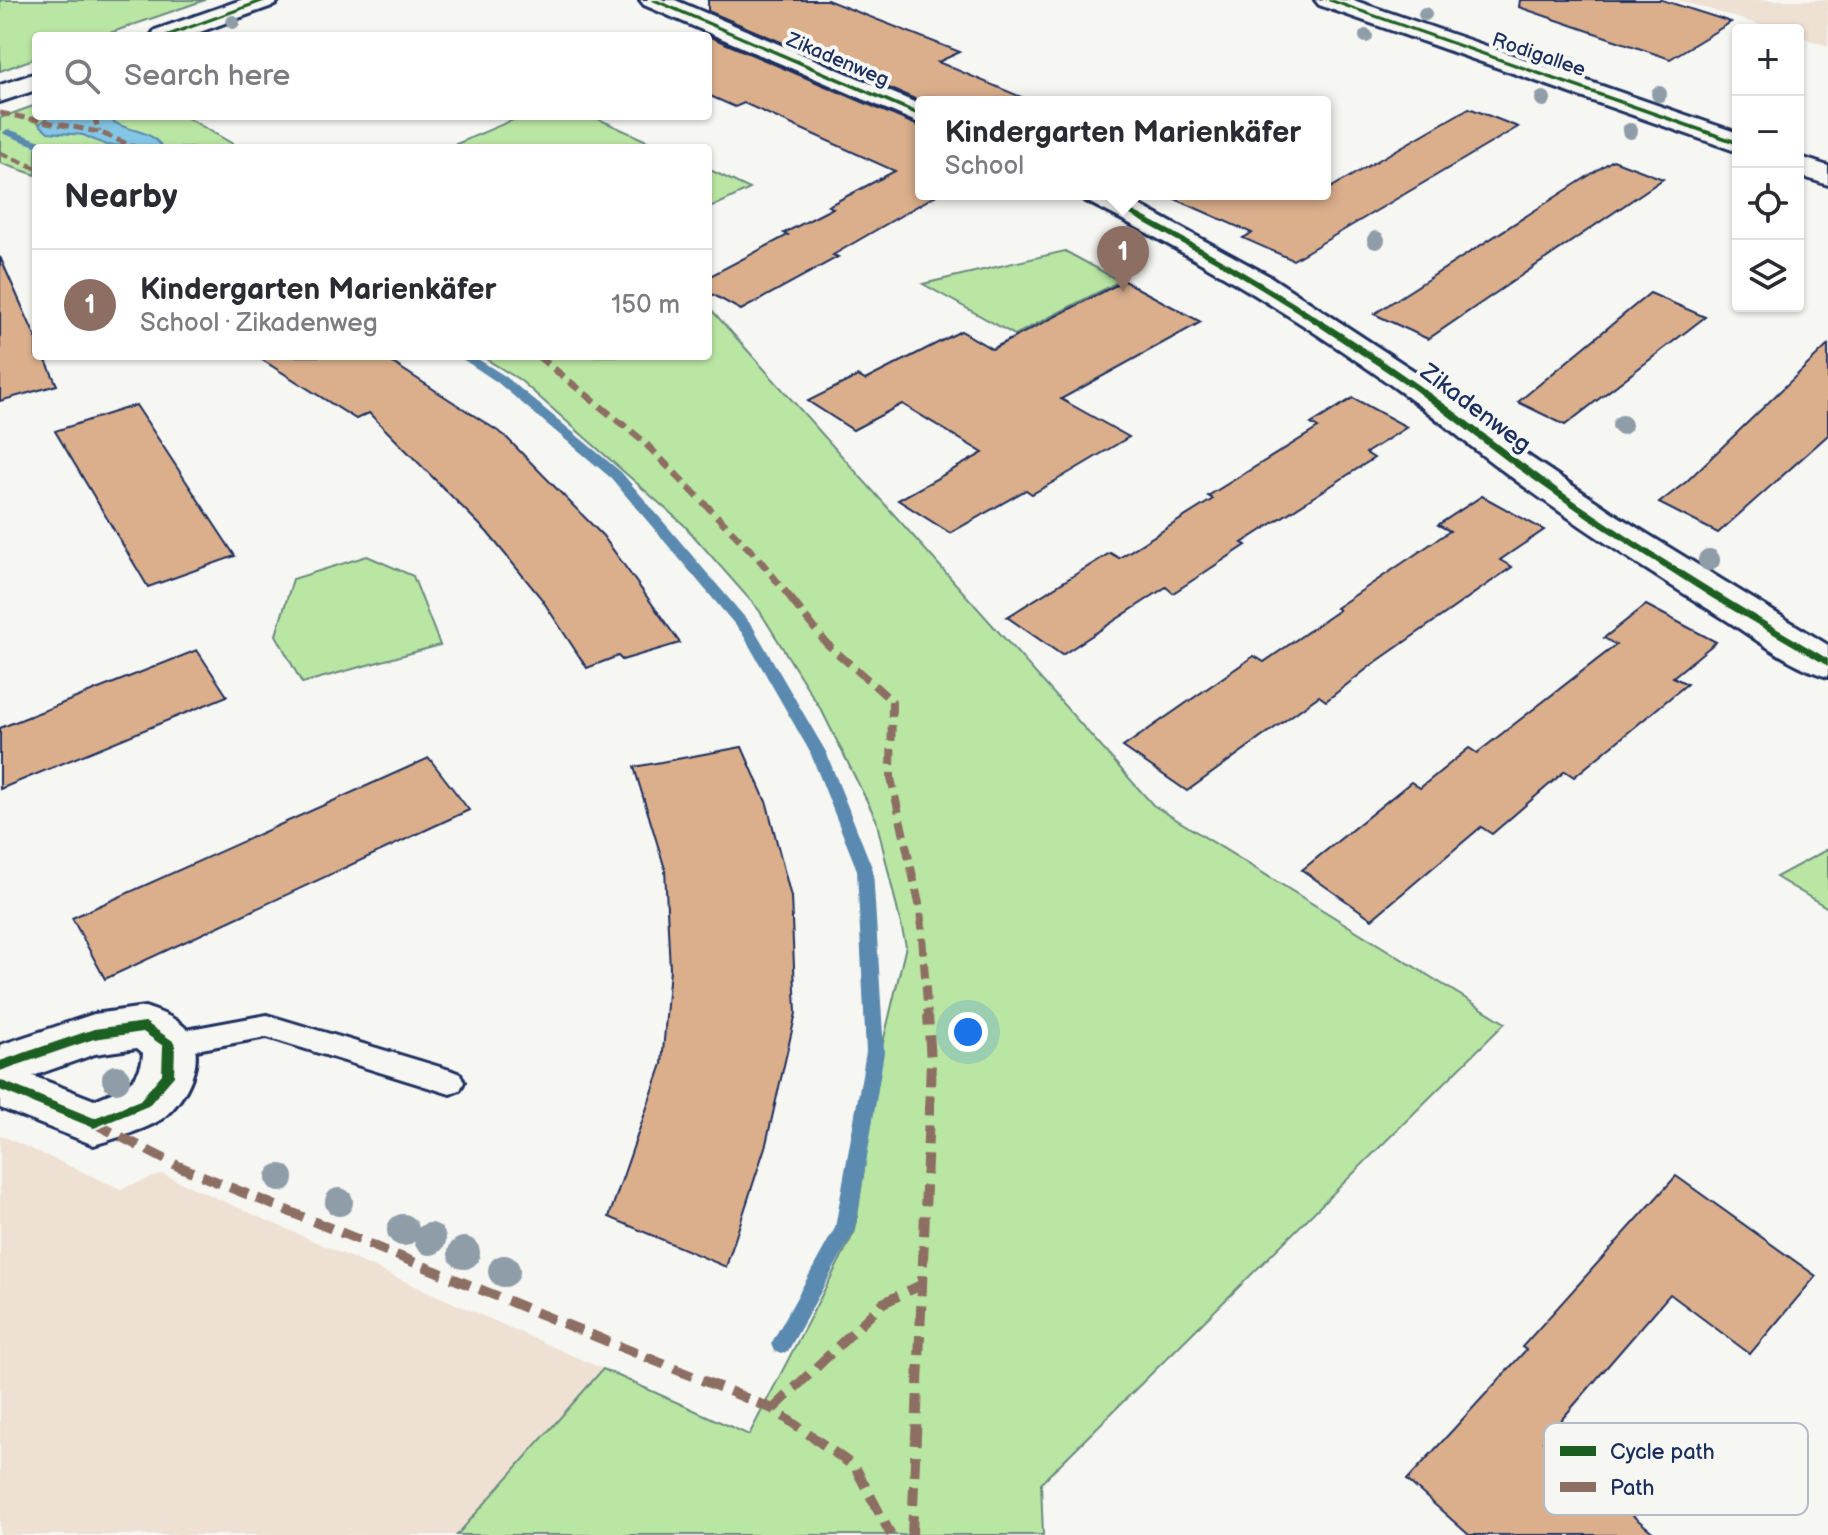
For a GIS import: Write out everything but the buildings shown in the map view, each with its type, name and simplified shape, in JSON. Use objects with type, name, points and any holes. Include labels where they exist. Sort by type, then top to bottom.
[{"type":"street","points":[[175,32],[266,0]]},
{"type":"street","name":"Zikadenweg","points":[[653,0],[915,112]]},
{"type":"street","name":"Rodigallee","points":[[1328,0],[1732,141]]},
{"type":"street","points":[[0,94],[32,82]]},
{"type":"street","points":[[1804,167],[1828,176]]},
{"type":"street","name":"Zikadenweg","points":[[1107,200],[1164,228],[1280,297],[1417,388],[1544,483],[1713,594],[1828,663]]},
{"type":"street","points":[[0,1066],[94,1034],[145,1027],[169,1044],[168,1076],[144,1103],[94,1123],[0,1085]]},
{"type":"lane","points":[[169,1044],[267,1026],[450,1082]]},
{"type":"shaded area","points":[[1678,0],[1828,0],[1828,46],[1804,38],[1804,24],[1757,24]]},
{"type":"shaded area","points":[[0,1135],[121,1189],[162,1174],[603,1369],[457,1535],[0,1535]]},
{"type":"green space","points":[[0,0],[205,0],[113,32],[32,32],[32,59],[0,71]]},
{"type":"green space","points":[[32,106],[32,120],[191,120],[233,144],[32,144],[32,174],[0,163],[0,118]]},
{"type":"green space","points":[[513,120],[601,120],[653,144],[456,144]]},
{"type":"green space","points":[[712,171],[750,189],[712,207]]},
{"type":"green space","points":[[1065,251],[1120,281],[1015,335],[923,284]]},
{"type":"green space","points":[[712,310],[1153,805],[1505,1023],[1041,1483],[1043,1535],[457,1535],[603,1369],[749,1435],[855,1231],[881,1051],[906,946],[876,819],[823,713],[759,610],[684,525],[520,380],[488,360],[712,360]]},
{"type":"green space","points":[[367,556],[413,576],[440,645],[302,683],[276,635],[293,579]]},
{"type":"green space","points":[[1828,849],[1828,908],[1776,877]]},
{"type":"water","points":[[44,120],[111,120],[150,136],[160,144],[104,144],[83,135],[48,132],[39,124]]},
{"type":"waterway","points":[[8,132],[40,144]]},
{"type":"waterway","points":[[470,360],[501,379],[616,475],[748,630],[818,752],[865,870],[875,1052],[845,1230],[781,1344]]},
{"type":"marked path","points":[[0,113],[32,119]]},
{"type":"marked path","points":[[36,120],[99,132],[128,144]]},
{"type":"marked path","points":[[95,120],[99,132]]},
{"type":"marked path","points":[[0,153],[32,166]]},
{"type":"marked path","points":[[543,360],[643,441],[758,558],[826,643],[892,701],[891,778],[920,908],[931,1062],[912,1535]]},
{"type":"marked path","points":[[94,1123],[178,1166],[773,1409],[855,1467],[891,1535]]},
{"type":"marked path","points":[[773,1409],[883,1303],[921,1285]]},
{"type":"cycle path","points":[[175,32],[266,0]]},
{"type":"cycle path","points":[[653,0],[915,112]]},
{"type":"cycle path","points":[[1328,0],[1732,141]]},
{"type":"cycle path","points":[[1107,200],[1219,260],[1339,334],[1604,525],[1828,663]]},
{"type":"cycle path","points":[[0,1066],[94,1034],[145,1027],[169,1044],[168,1076],[144,1103],[94,1123],[0,1085]]},
{"type":"place","name":"Kindergarten Marienkäfer","points":[[1123,292]]}]
